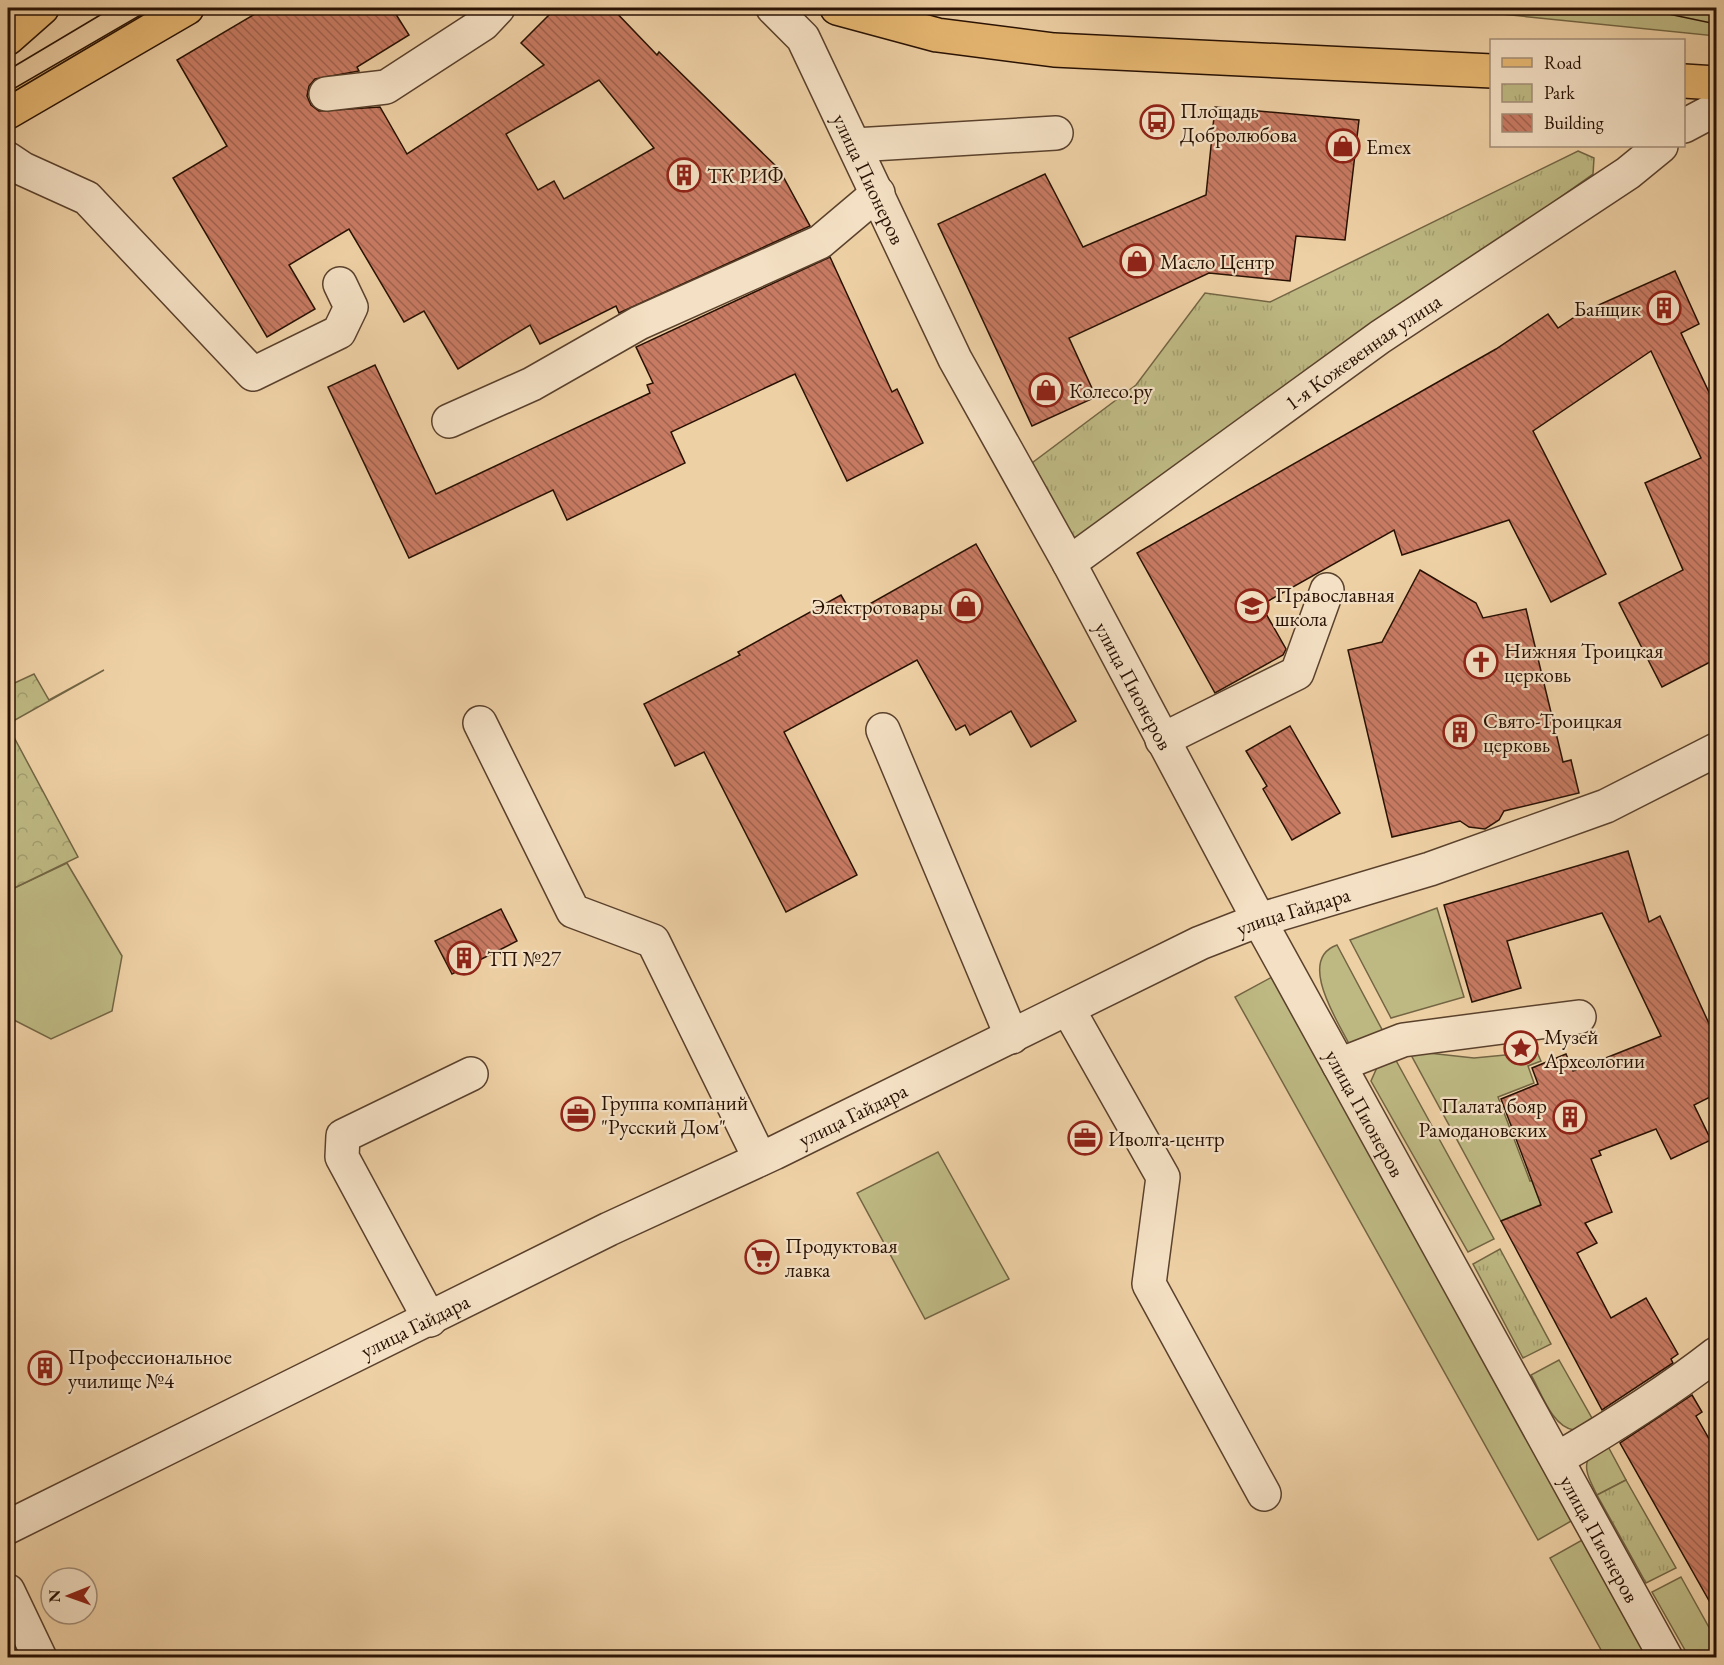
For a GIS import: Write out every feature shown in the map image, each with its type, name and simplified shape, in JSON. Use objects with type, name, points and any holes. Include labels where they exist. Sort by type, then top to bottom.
[{"type":"main road","points":[[8,38],[42,8]]},
{"type":"main road","points":[[8,112],[187,8]]},
{"type":"main road","points":[[837,8],[937,35],[1054,50],[1490,71]]},
{"type":"main road","points":[[1685,81],[1716,82]]},
{"type":"street","points":[[326,94],[386,87],[483,24],[498,8]]},
{"type":"street","name":"улица Пионеров","points":[[772,8],[803,38],[955,359],[1069,563],[1258,920],[1666,1658]]},
{"type":"street","points":[[1685,125],[1716,109]]},
{"type":"street","points":[[855,145],[1056,133]]},
{"type":"street","name":"1-я Кожевенная улица","points":[[1069,563],[1380,337],[1628,173],[1660,147]]},
{"type":"street","points":[[8,159],[23,169],[87,198],[253,374],[339,332],[351,307],[340,284]]},
{"type":"street","points":[[448,421],[532,384],[639,323],[820,242],[878,193]]},
{"type":"street","points":[[1162,740],[1297,673],[1328,590]]},
{"type":"street","points":[[480,723],[573,911],[653,940],[760,1159]]},
{"type":"street","points":[[883,730],[1012,1037]]},
{"type":"street","name":"улица Гайдара","points":[[8,1527],[430,1320],[609,1229],[760,1159],[1200,943],[1258,920],[1430,869],[1606,806],[1716,750]]},
{"type":"street","points":[[1068,1009],[1163,1177],[1149,1284],[1264,1494]]},
{"type":"street","points":[[1339,1065],[1403,1040],[1579,1017]]},
{"type":"street","points":[[430,1320],[342,1157],[343,1136],[471,1074]]},
{"type":"street","points":[[1557,1459],[1652,1400],[1716,1354]]},
{"type":"street","points":[[8,1591],[40,1658]]},
{"type":"green space","points":[[1307,8],[1716,8],[1716,36],[1481,12]]},
{"type":"green space","points":[[1578,151],[1594,158],[1593,174],[1073,543],[1032,463],[1136,385],[1205,293],[1270,302]]},
{"type":"green space","points":[[104,670],[8,724],[8,686],[34,674],[49,700]]},
{"type":"green space","points":[[8,726],[78,857],[8,891]]},
{"type":"green space","points":[[67,863],[122,956],[112,1011],[51,1039],[8,1017],[8,891]]},
{"type":"green space","points":[[1437,908],[1464,997],[1391,1018],[1350,940]]},
{"type":"green space","points":[[1337,945],[1386,1037],[1349,1044],[1329,1006],[1320,976],[1320,963],[1326,952]]},
{"type":"green space","points":[[1272,977],[1573,1520],[1538,1540],[1235,997]]},
{"type":"green space","points":[[1537,1052],[1541,1061],[1528,1066],[1534,1083],[1498,1097],[1530,1181],[1538,1179],[1547,1202],[1501,1221],[1410,1053],[1474,1058]]},
{"type":"green space","points":[[1393,1055],[1494,1239],[1468,1252],[1371,1081],[1379,1063]]},
{"type":"green space","points":[[938,1152],[1009,1279],[925,1319],[857,1193]]},
{"type":"green space","points":[[1500,1249],[1551,1344],[1523,1358],[1473,1264]]},
{"type":"green space","points":[[1559,1360],[1597,1427],[1574,1430],[1566,1427],[1559,1423],[1548,1408],[1531,1375]]},
{"type":"green space","points":[[1604,1439],[1626,1480],[1597,1495],[1589,1478],[1587,1465],[1591,1454]]},
{"type":"green space","points":[[1626,1480],[1676,1568],[1646,1583],[1597,1495]]},
{"type":"green space","points":[[1584,1539],[1650,1657],[1605,1657],[1550,1558]]},
{"type":"green space","points":[[1681,1577],[1716,1640],[1716,1657],[1689,1657],[1652,1592]]},
{"type":"building","points":[[265,8],[392,8],[409,35],[357,67],[359,71],[315,79],[309,86],[307,96],[311,105],[319,111],[380,107],[407,154],[544,65],[521,43],[556,8],[612,8],[657,55],[659,52],[779,169],[810,226],[619,313],[616,306],[540,344],[530,325],[458,369],[424,311],[404,322],[349,229],[289,265],[315,309],[267,337],[173,178],[227,146],[177,60]],"holes":[[[599,80],[654,148],[564,199],[554,181],[538,190],[506,134]]]},
{"type":"building","points":[[1215,107],[1359,120],[1345,240],[1296,236],[1290,281],[1209,273],[1069,338],[1096,397],[1032,426],[938,224],[1045,174],[1083,247],[1206,195]]},
{"type":"building","points":[[830,257],[892,392],[897,389],[923,443],[847,481],[795,374],[671,432],[685,463],[567,520],[553,490],[409,558],[328,387],[375,365],[436,494],[650,393],[647,385],[653,383],[636,347]]},
{"type":"building","points":[[1675,271],[1699,324],[1681,333],[1716,407],[1716,659],[1662,687],[1619,603],[1683,570],[1645,483],[1701,458],[1651,351],[1533,431],[1606,574],[1551,602],[1509,520],[1402,555],[1394,530],[1261,605],[1286,649],[1283,655],[1215,693],[1137,553],[1496,349],[1548,314],[1558,328],[1591,306],[1592,308]]},
{"type":"building","points":[[976,544],[1076,721],[1031,747],[1011,711],[970,735],[965,725],[956,730],[917,660],[784,732],[857,875],[786,912],[704,752],[675,766],[644,704],[740,655],[738,652],[841,595],[852,614]]},
{"type":"building","name":"Свято-Троицкая церковь","points":[[1420,570],[1476,603],[1483,618],[1526,609],[1563,762],[1571,760],[1579,793],[1504,811],[1499,820],[1485,829],[1469,827],[1460,821],[1392,837],[1348,650],[1382,642]]},
{"type":"building","points":[[1290,726],[1340,813],[1292,840],[1263,789],[1267,786],[1246,751]]},
{"type":"building","points":[[1628,851],[1649,922],[1660,916],[1716,1039],[1716,1094],[1694,1105],[1711,1140],[1671,1159],[1656,1129],[1599,1151],[1601,1155],[1591,1159],[1612,1212],[1585,1223],[1597,1243],[1577,1253],[1611,1318],[1646,1298],[1678,1354],[1671,1359],[1673,1363],[1602,1410],[1501,1221],[1541,1205],[1501,1099],[1538,1084],[1532,1068],[1566,1054],[1573,1071],[1661,1036],[1602,913],[1507,941],[1521,988],[1472,1002],[1444,905]]},
{"type":"building","name":"ТП №27","points":[[501,909],[517,941],[452,974],[435,941]]},
{"type":"building","points":[[1692,1395],[1702,1412],[1696,1416],[1716,1451],[1716,1613],[1620,1443]]},
{"type":"tram line","points":[[8,70],[112,8]]},
{"type":"tram line","points":[[8,95],[155,8]]},
{"type":"tram line","points":[[1640,8],[1716,24]]},
{"type":"tram line","points":[[1712,8],[1716,9]]},
{"type":"place","name":"Площадь Добролюбова","points":[[1157,122]]},
{"type":"place","name":"Emex","points":[[1343,146]]},
{"type":"place","name":"ТК РИФ","points":[[684,175]]},
{"type":"place","name":"Масло Центр","points":[[1137,261]]},
{"type":"place","name":"Банщик","points":[[1664,308]]},
{"type":"place","name":"Колесо.ру","points":[[1046,390]]},
{"type":"place","name":"Электротовары","points":[[966,606]]},
{"type":"place","name":"Православная школа","points":[[1252,606]]},
{"type":"place","name":"Нижняя Троицкая церковь","points":[[1481,662]]},
{"type":"place","name":"Свято-Троицкая церковь","points":[[1460,732]]},
{"type":"place","name":"ТП №27","points":[[464,958]]},
{"type":"place","name":"Музей Археологии","points":[[1521,1048]]},
{"type":"place","name":"Группа компаний \"Русский Дом\"","points":[[578,1114]]},
{"type":"place","name":"Палата бояр Рамодановских","points":[[1570,1117]]},
{"type":"place","name":"Иволга-центр","points":[[1085,1138]]},
{"type":"place","name":"Продуктовая лавка","points":[[762,1257]]},
{"type":"place","name":"Профессиональное училище №4","points":[[45,1368]]}]
